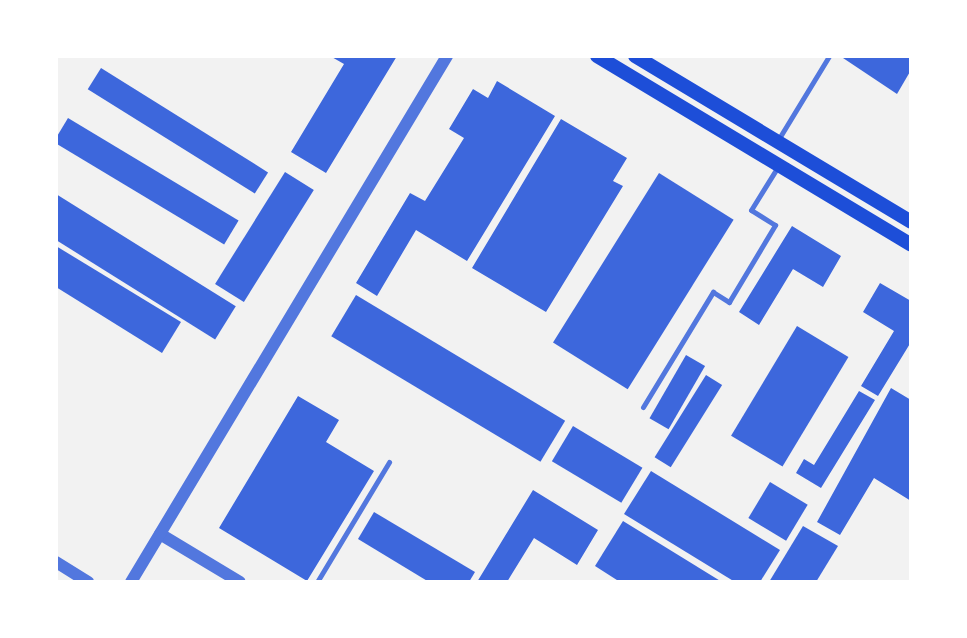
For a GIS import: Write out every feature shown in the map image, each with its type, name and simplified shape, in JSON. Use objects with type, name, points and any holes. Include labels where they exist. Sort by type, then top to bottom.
[{"type":"main road","points":[[597,56],[911,245]]},
{"type":"main road","points":[[635,56],[911,222]]},
{"type":"street","points":[[131,582],[447,56]]},
{"type":"street","points":[[160,534],[240,582]]},
{"type":"street","points":[[56,562],[88,582]]},
{"type":"lane","points":[[777,141],[828,56]]},
{"type":"lane","points":[[643,407],[713,292],[729,302],[775,225],[751,210],[778,165]]},
{"type":"lane","points":[[317,582],[389,463]]},
{"type":"building","points":[[330,56],[397,56],[326,173],[291,152],[344,64]]},
{"type":"building","points":[[840,56],[911,56],[911,70],[897,94]]},
{"type":"building","points":[[101,68],[268,172],[255,194],[88,89]]},
{"type":"building","points":[[497,81],[555,116],[467,261],[416,230],[377,296],[356,283],[410,193],[425,201],[464,138],[449,129],[473,89],[488,98]]},
{"type":"building","points":[[68,118],[239,220],[224,244],[56,143],[56,138]]},
{"type":"building","points":[[561,119],[627,158],[613,181],[623,186],[546,312],[472,268]]},
{"type":"building","points":[[285,172],[314,190],[244,302],[215,284]]},
{"type":"building","points":[[659,173],[734,220],[628,389],[553,343]]},
{"type":"building","points":[[56,194],[236,306],[215,339],[56,240]]},
{"type":"building","points":[[792,226],[841,256],[823,287],[793,269],[759,325],[739,312]]},
{"type":"building","points":[[56,246],[181,322],[162,353],[56,287]]},
{"type":"building","points":[[880,283],[911,301],[911,342],[878,396],[861,386],[894,331],[863,312]]},
{"type":"building","points":[[356,295],[565,421],[540,462],[331,336]]},
{"type":"building","points":[[797,326],[848,357],[783,467],[731,436]]},
{"type":"building","points":[[686,355],[705,366],[669,429],[650,418]]},
{"type":"building","points":[[706,375],[722,385],[671,467],[655,457]]},
{"type":"building","points":[[891,388],[911,400],[911,501],[874,478],[840,535],[817,522]]},
{"type":"building","points":[[859,391],[875,400],[821,488],[796,473],[804,459],[814,465]]},
{"type":"building","points":[[298,396],[339,420],[326,442],[374,471],[307,581],[219,528]]},
{"type":"building","points":[[573,426],[642,468],[621,503],[552,461]]},
{"type":"building","points":[[651,471],[780,550],[760,582],[735,582],[624,514]]},
{"type":"building","points":[[770,482],[808,505],[786,541],[748,518]]},
{"type":"building","points":[[533,490],[598,530],[577,565],[534,538],[507,582],[477,582]]},
{"type":"building","points":[[374,512],[475,572],[469,582],[429,582],[358,539]]},
{"type":"building","points":[[623,521],[722,582],[620,582],[595,566]]},
{"type":"building","points":[[803,526],[838,546],[816,582],[769,582]]}]
